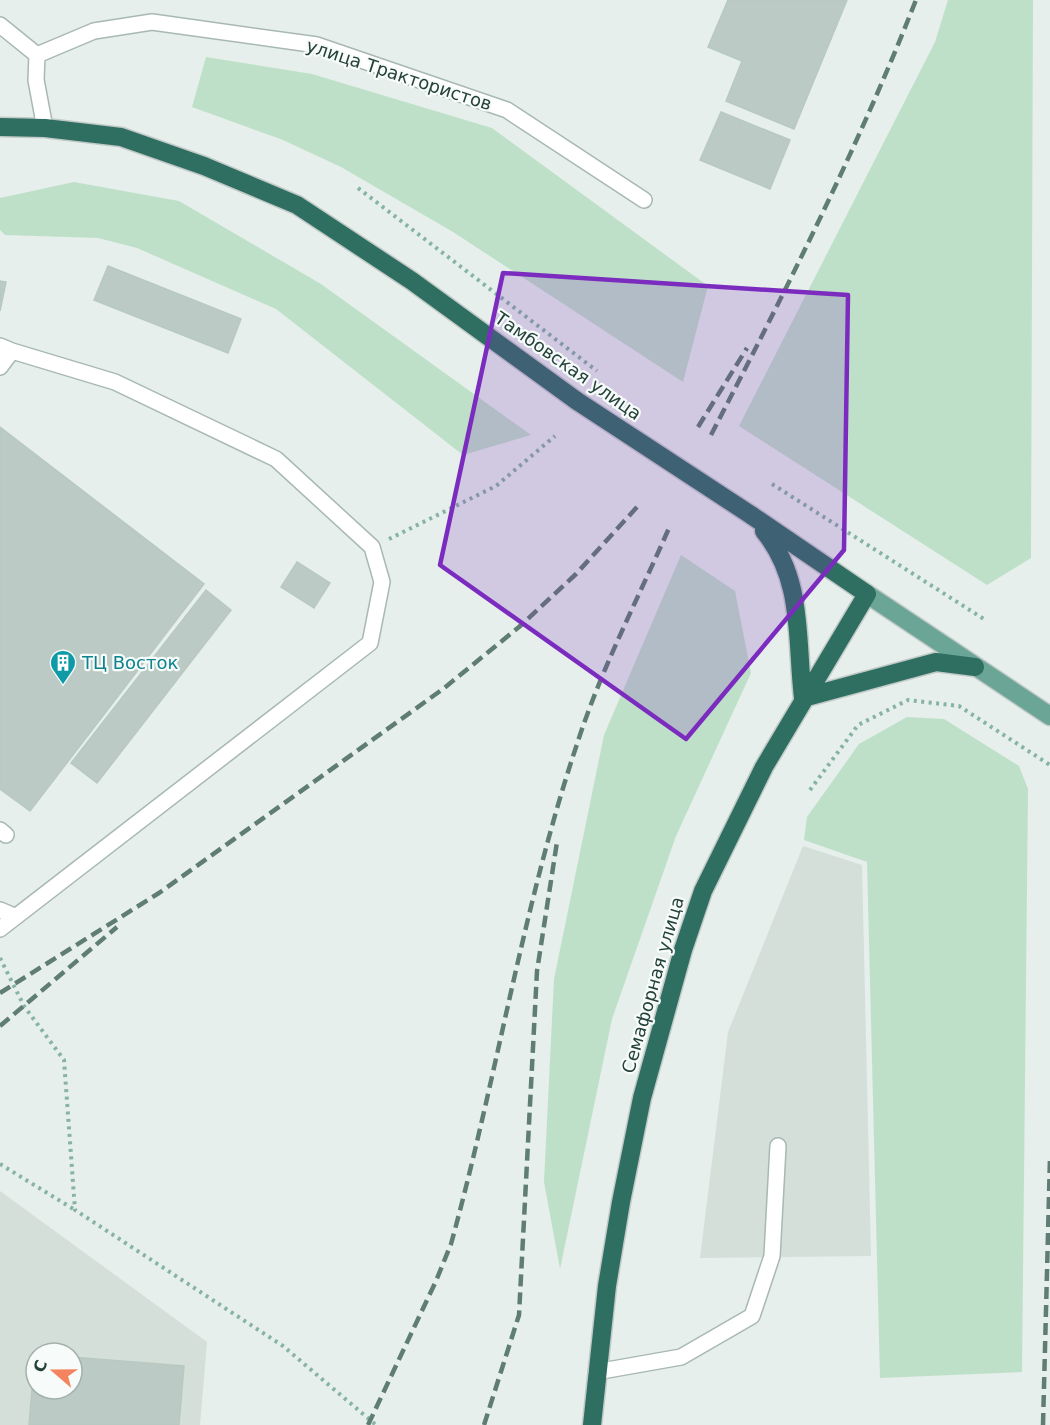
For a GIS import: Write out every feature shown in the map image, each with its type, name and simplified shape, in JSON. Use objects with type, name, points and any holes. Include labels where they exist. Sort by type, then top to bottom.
[{"type":"highway","name":"Тамбовская улица","points":[[0,128],[37,129],[121,138],[204,166],[297,205],[412,281],[577,401],[867,594]]},
{"type":"highway","points":[[0,140],[37,129]]},
{"type":"highway","points":[[751,515],[780,550],[797,606],[798,651],[803,698],[936,662],[975,667]]},
{"type":"highway","name":"Семафорная улица","points":[[592,1425],[607,1286],[642,1098],[682,950],[703,891],[764,767],[867,594]]},
{"type":"main road","name":"Тамбовская улица","points":[[867,594],[1050,716]]},
{"type":"lane","name":"улица Трактористов","points":[[37,55],[94,31],[152,22],[317,45],[507,110],[644,200]]},
{"type":"lane","points":[[0,25],[37,55],[37,129]]},
{"type":"lane","points":[[0,367],[6,348],[115,382],[276,459],[372,547],[382,582],[370,643],[7,913],[0,929]]},
{"type":"lane","points":[[596,1372],[681,1357],[752,1316],[772,1256],[778,1146]]},
{"type":"path","points":[[358,188],[597,371]]},
{"type":"path","points":[[372,547],[496,486],[555,436]]},
{"type":"path","points":[[772,484],[987,621]]},
{"type":"path","points":[[810,790],[858,725],[908,700],[959,706],[1050,765]]},
{"type":"path","points":[[0,958],[24,1006],[64,1060],[75,1210]]},
{"type":"path","points":[[0,1164],[75,1210],[283,1346],[376,1425]]},
{"type":"highlighted area","points":[[503,273],[848,295],[844,550],[686,739],[440,565]]},
{"type":"shaded area","points":[[803,846],[862,865],[871,1256],[700,1258],[728,1032]]},
{"type":"shaded area","points":[[0,1191],[207,1342],[200,1425],[0,1425]]},
{"type":"green space","points":[[948,0],[1033,0],[1031,558],[987,585],[739,426],[935,42]]},
{"type":"green space","points":[[206,57],[312,74],[492,128],[708,286],[683,382],[453,232],[341,167],[283,140],[192,107]]},
{"type":"green space","points":[[74,182],[179,201],[321,284],[531,435],[463,455],[276,309],[137,248],[98,238],[5,235],[0,230],[0,198]]},
{"type":"green space","points":[[681,555],[735,591],[751,673],[676,836],[612,1019],[560,1269],[544,1182],[554,979],[604,735]]},
{"type":"green space","points":[[907,717],[944,719],[1019,766],[1028,789],[1022,1372],[880,1378],[867,862],[804,840],[807,817],[859,744]]},
{"type":"building","points":[[728,0],[847,0],[794,129],[726,101],[742,61],[708,47]]},
{"type":"building","points":[[721,112],[790,140],[770,189],[700,160]]},
{"type":"building","points":[[108,266],[241,319],[228,353],[94,300]]},
{"type":"building","points":[[0,281],[6,282],[0,311]]},
{"type":"building","name":"ТЦ Восток","points":[[0,427],[204,584],[30,811],[0,789]]},
{"type":"building","points":[[297,562],[330,583],[314,608],[281,587]]},
{"type":"building","points":[[206,590],[231,610],[97,783],[71,763]]},
{"type":"building","points":[[84,1358],[184,1366],[179,1425],[29,1425],[31,1401],[84,1401]]},
{"type":"railway","points":[[711,435],[845,166],[916,0]]},
{"type":"railway","points":[[698,427],[747,348]]},
{"type":"railway","points":[[0,993],[159,893],[443,689],[519,627],[576,574],[637,507]]},
{"type":"railway","points":[[368,1425],[451,1244],[483,1118],[541,865],[559,803],[598,686],[669,528]]},
{"type":"railway","points":[[484,1425],[519,1315],[537,971],[557,842]]},
{"type":"railway","points":[[0,1026],[117,927]]},
{"type":"railway","points":[[1043,1425],[1050,1157]]},
{"type":"place","name":"ТЦ Восток","points":[[63,686]]}]
